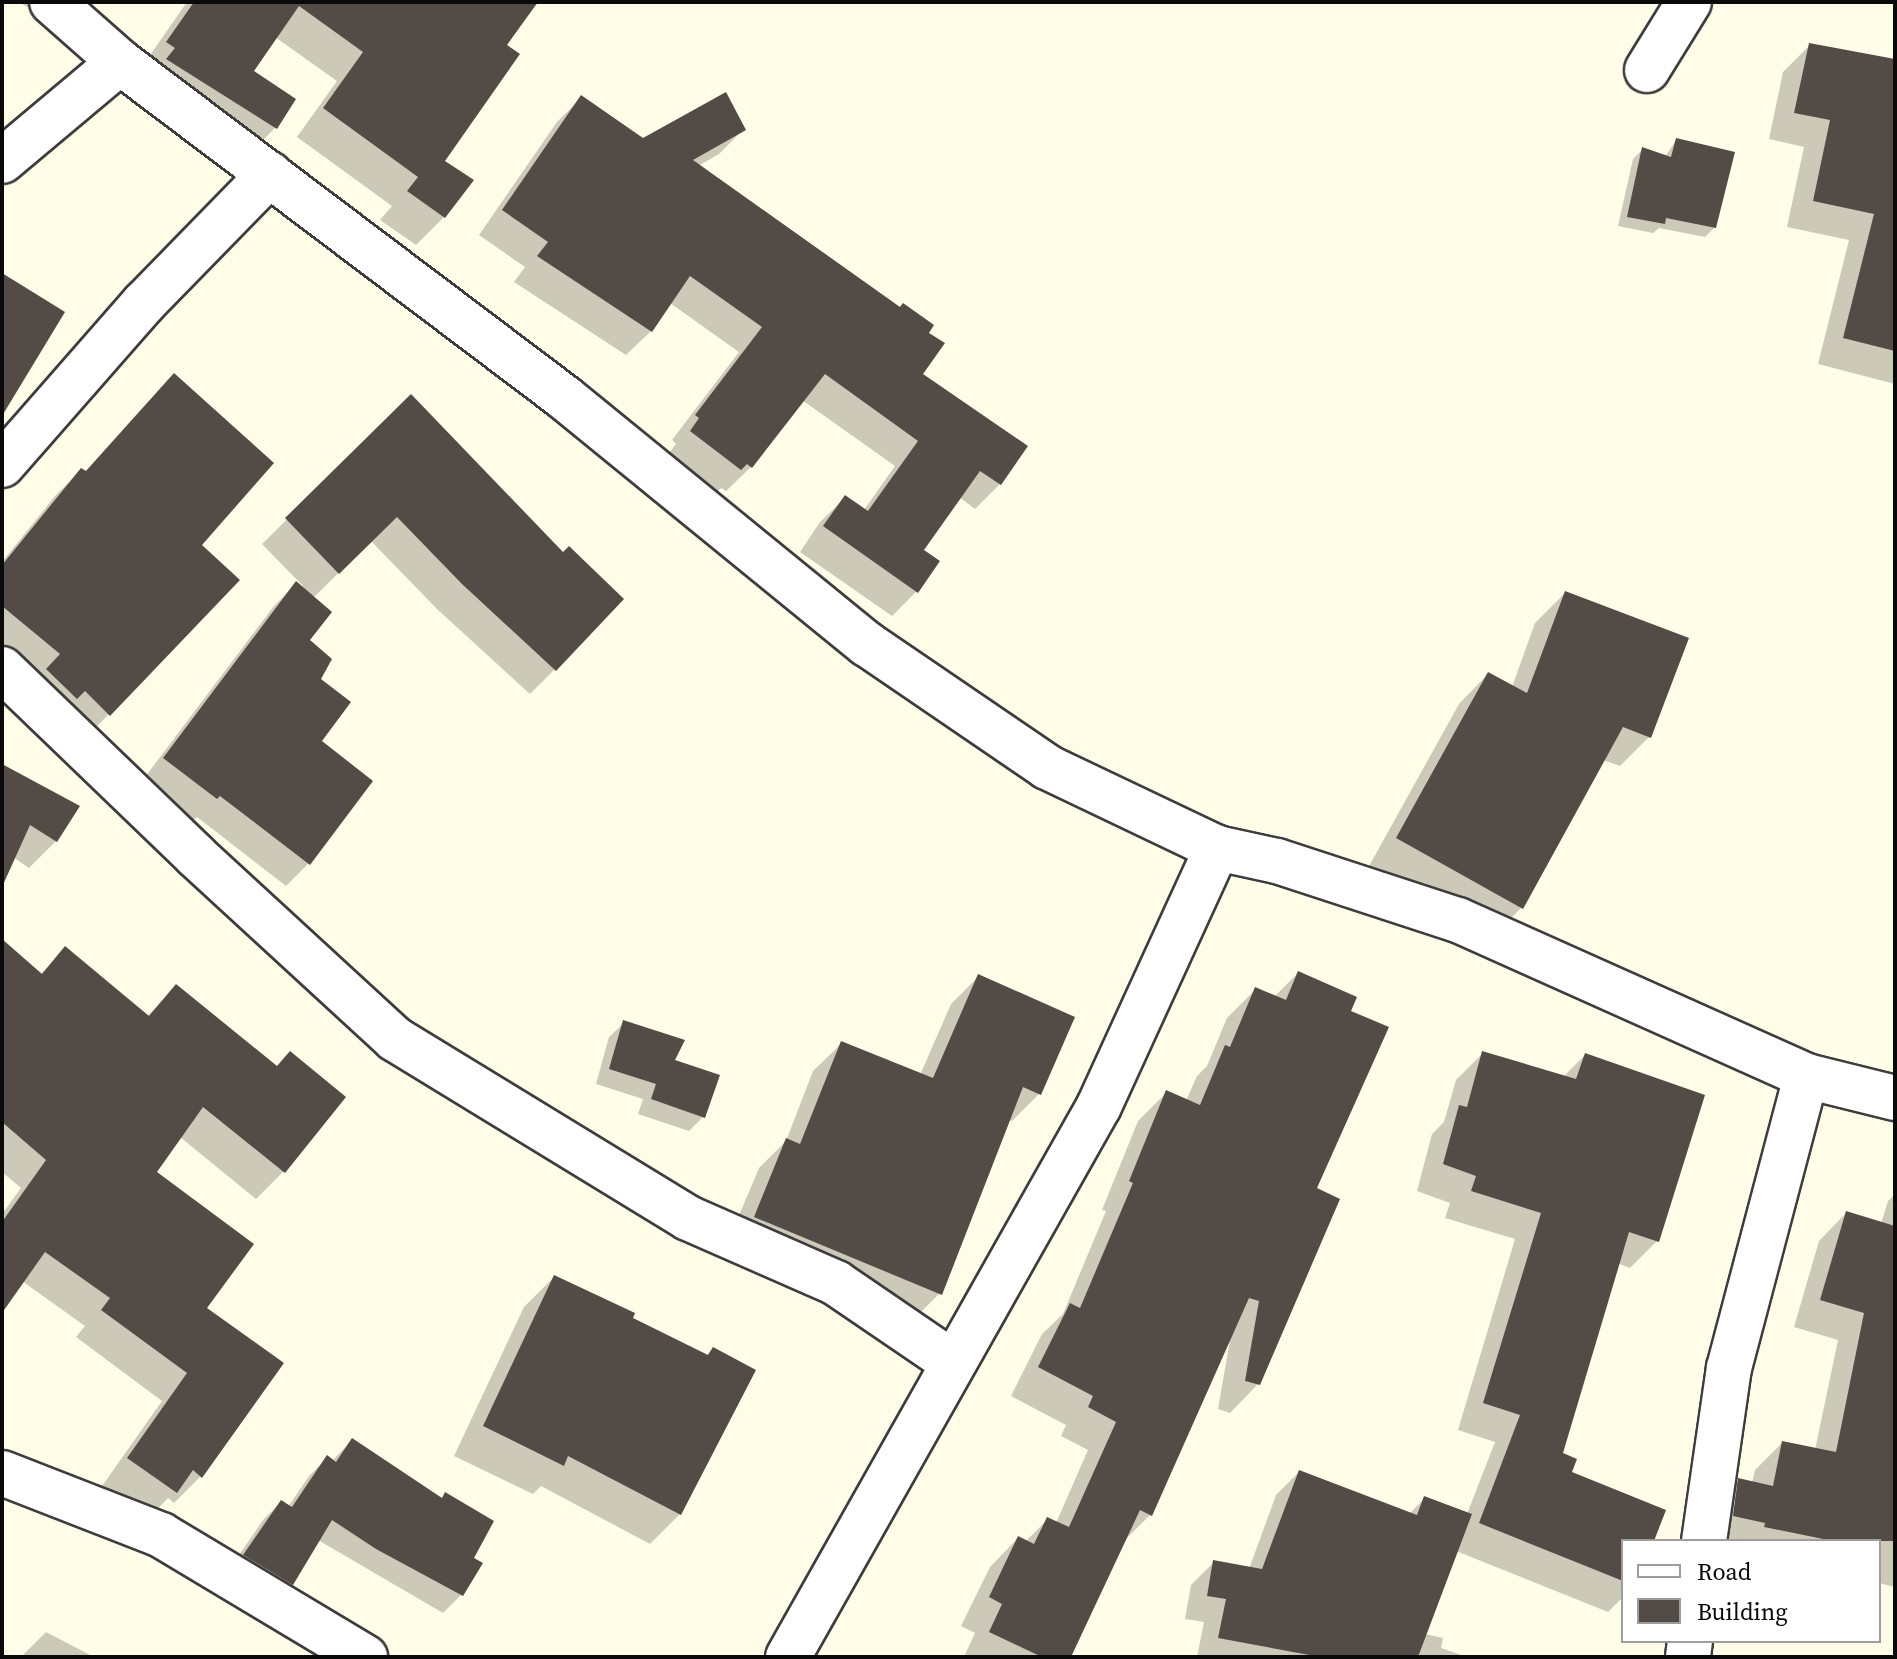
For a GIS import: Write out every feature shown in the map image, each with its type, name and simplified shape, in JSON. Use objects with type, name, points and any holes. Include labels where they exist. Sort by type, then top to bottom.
[{"type":"street","points":[[52,2],[120,62],[565,398],[867,644],[1047,767],[1217,848],[1277,861],[1458,920],[1806,1076],[1895,1098]]},
{"type":"street","points":[[1647,70],[1689,2]]},
{"type":"street","points":[[2,161],[120,62]]},
{"type":"street","points":[[2,465],[144,303],[270,174]]},
{"type":"street","points":[[2,669],[196,856],[395,1039],[688,1218],[836,1283],[952,1362]]},
{"type":"street","points":[[788,1657],[1099,1106],[1217,848]]},
{"type":"street","points":[[1704,1539],[1729,1368],[1806,1076]]},
{"type":"street","points":[[2,1473],[161,1535],[365,1657]]},
{"type":"building","points":[[194,2],[538,2],[507,45],[520,54],[445,161],[474,180],[445,218],[407,191],[418,177],[323,108],[363,52],[299,6],[254,71],[296,99],[277,129],[166,59],[175,48],[166,42]]},
{"type":"building","points":[[1809,43],[1895,59],[1895,351],[1843,338],[1874,214],[1813,201],[1830,120],[1794,113]]},
{"type":"building","points":[[726,92],[746,130],[693,160],[900,307],[903,303],[934,325],[929,333],[945,343],[923,374],[1028,446],[1001,485],[980,471],[924,550],[940,561],[918,593],[823,526],[845,495],[868,511],[918,441],[825,374],[752,468],[747,464],[741,470],[690,431],[699,418],[695,415],[762,327],[690,276],[652,332],[537,256],[548,242],[502,210],[581,95],[643,138]]},
{"type":"building","points":[[1676,138],[1735,152],[1716,228],[1666,218],[1665,224],[1627,217],[1642,147],[1671,157]]},
{"type":"building","points":[[2,273],[65,312],[2,416]]},
{"type":"building","points":[[174,373],[274,463],[202,545],[240,580],[110,716],[85,691],[77,699],[46,669],[60,654],[2,606],[2,565],[81,468],[86,471]]},
{"type":"building","points":[[411,394],[563,552],[569,546],[624,599],[556,671],[462,584],[397,517],[339,574],[285,518]]},
{"type":"building","points":[[296,581],[332,612],[310,640],[332,659],[321,679],[351,702],[322,741],[373,781],[310,865],[220,796],[217,799],[163,758]]},
{"type":"building","points":[[1565,591],[1689,638],[1651,738],[1623,727],[1523,909],[1396,838],[1488,672],[1527,693]]},
{"type":"building","points":[[2,764],[80,806],[57,842],[30,825],[2,887]]},
{"type":"building","points":[[2,939],[42,974],[65,946],[149,1016],[176,984],[277,1066],[290,1051],[346,1097],[285,1173],[203,1107],[157,1172],[254,1244],[207,1308],[284,1363],[202,1478],[193,1470],[177,1493],[127,1458],[187,1373],[101,1310],[110,1298],[45,1252],[2,1313],[2,1222],[46,1160],[2,1122]]},
{"type":"building","points":[[1298,971],[1357,997],[1351,1011],[1389,1027],[1317,1188],[1340,1199],[1260,1385],[1245,1381],[1259,1301],[1249,1298],[1152,1516],[1140,1510],[1071,1657],[1042,1657],[989,1632],[1002,1604],[989,1597],[1018,1536],[1034,1544],[1047,1517],[1069,1527],[1116,1422],[1088,1407],[1093,1396],[1038,1367],[1070,1303],[1080,1308],[1133,1183],[1129,1181],[1166,1090],[1200,1105],[1225,1045],[1230,1047],[1255,987],[1286,1000]]},
{"type":"building","points":[[978,974],[1075,1017],[1041,1095],[1023,1087],[942,1295],[754,1217],[786,1138],[800,1144],[841,1041],[933,1078]]},
{"type":"building","points":[[623,1020],[685,1040],[675,1060],[720,1075],[705,1118],[651,1099],[656,1084],[609,1069]]},
{"type":"building","points":[[1482,1051],[1576,1079],[1585,1053],[1705,1095],[1659,1242],[1629,1232],[1563,1453],[1577,1459],[1572,1472],[1666,1510],[1655,1539],[1621,1539],[1621,1580],[1479,1523],[1520,1415],[1483,1403],[1541,1213],[1471,1191],[1476,1176],[1443,1164],[1459,1105],[1467,1107]]},
{"type":"building","points":[[1846,1211],[1895,1226],[1895,1541],[1823,1539],[1764,1527],[1765,1523],[1733,1516],[1738,1478],[1773,1486],[1782,1441],[1836,1452],[1864,1313],[1820,1300]]},
{"type":"building","points":[[554,1275],[635,1313],[633,1318],[708,1355],[713,1347],[756,1370],[681,1515],[568,1456],[564,1466],[483,1426]]},
{"type":"building","points":[[352,1438],[442,1498],[445,1492],[494,1521],[474,1558],[483,1563],[463,1596],[376,1549],[332,1520],[293,1585],[243,1555],[281,1500],[292,1507],[327,1455],[336,1462]]},
{"type":"building","points":[[1299,1470],[1417,1515],[1424,1496],[1472,1514],[1418,1657],[1320,1657],[1218,1638],[1226,1599],[1207,1596],[1213,1560],[1262,1569]]}]
